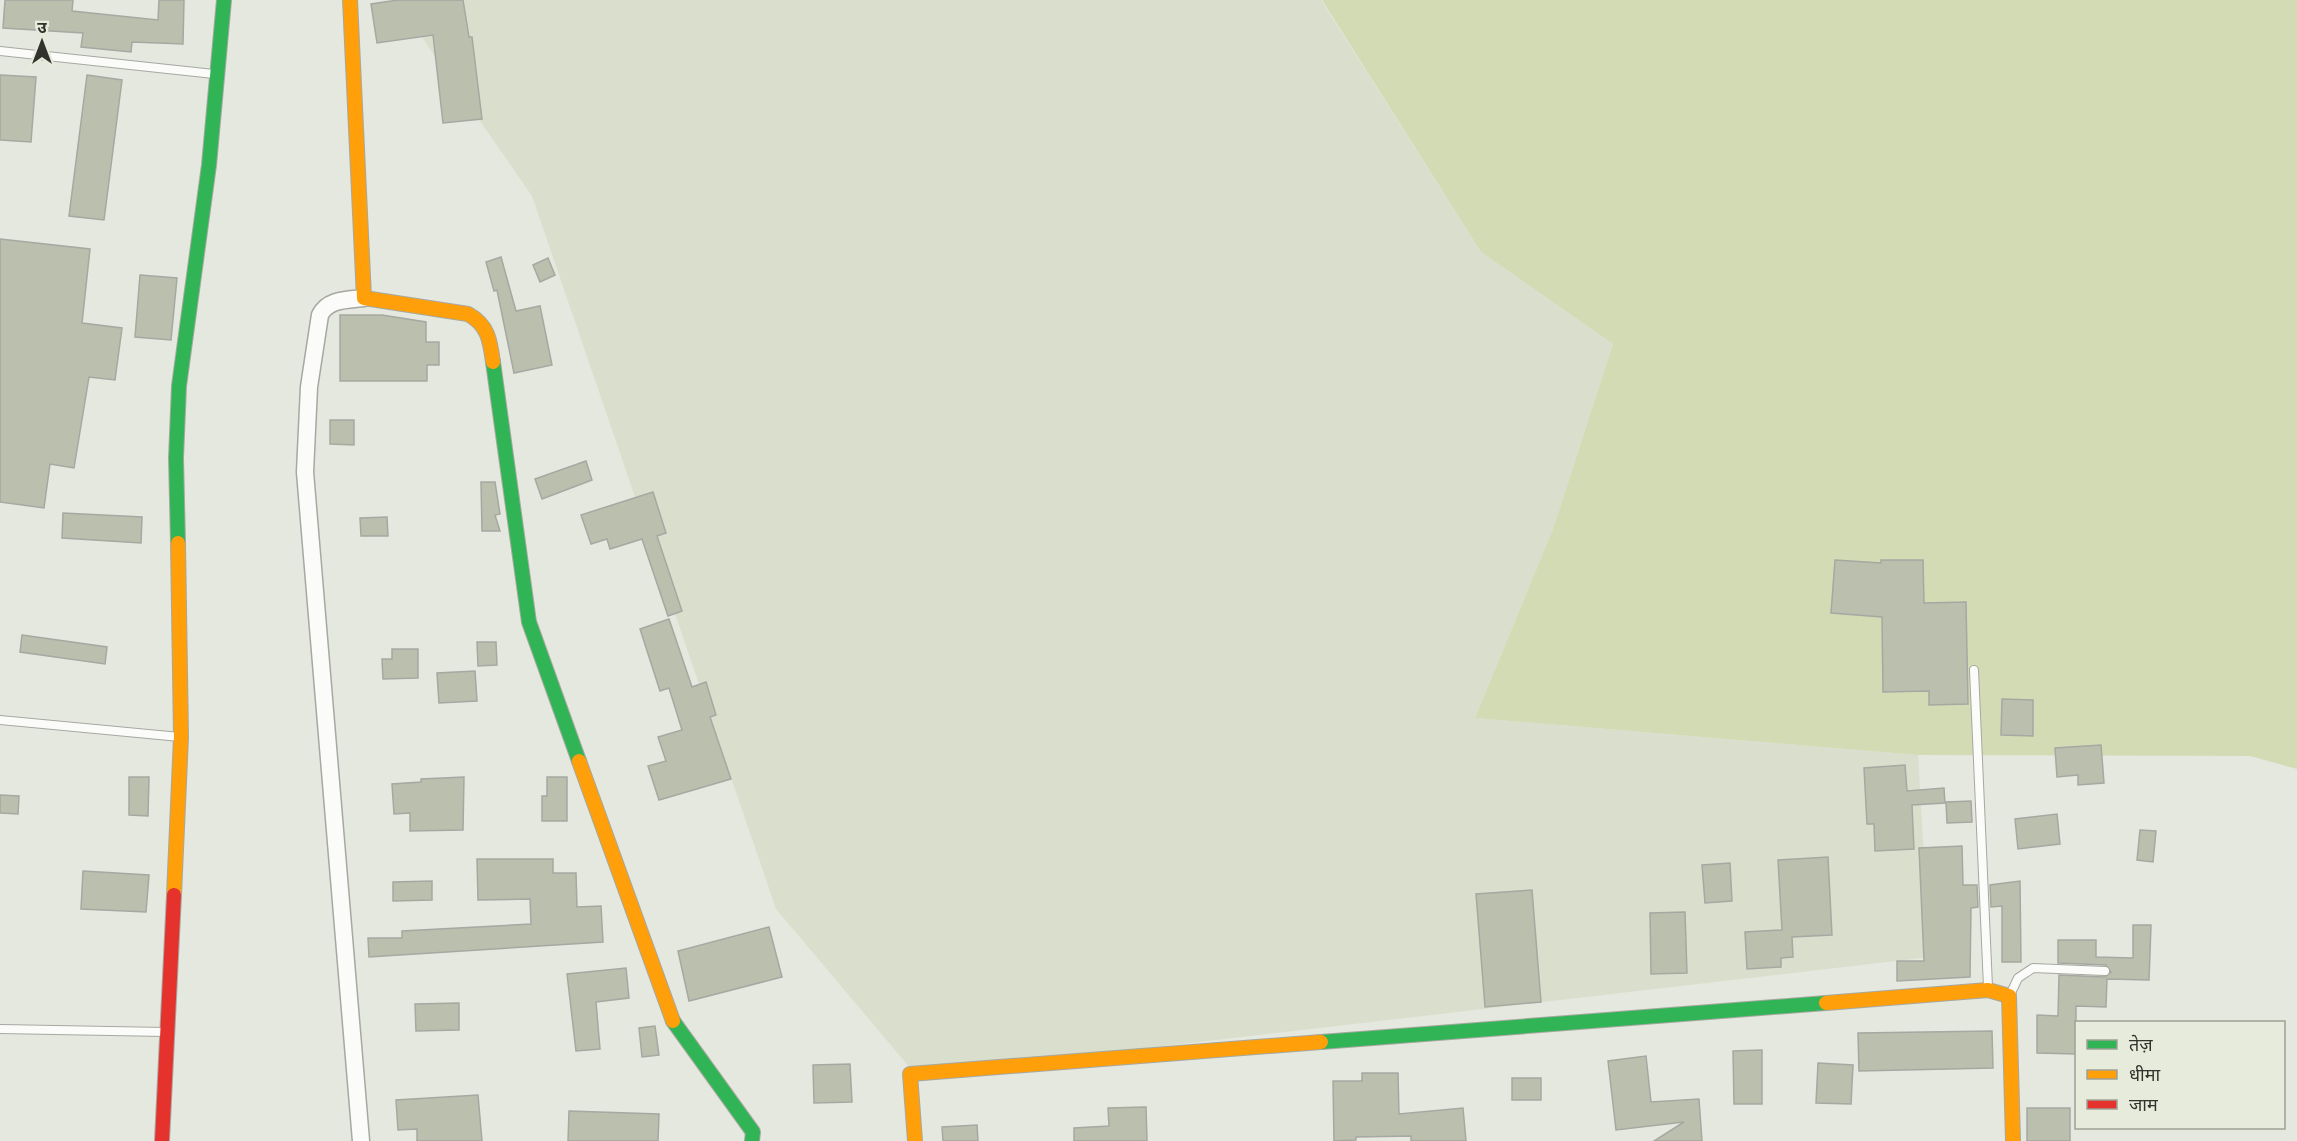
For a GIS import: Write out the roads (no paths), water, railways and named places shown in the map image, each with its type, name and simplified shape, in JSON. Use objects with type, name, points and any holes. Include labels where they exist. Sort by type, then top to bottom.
[{"type":"street","points":[[162,1141],[165,1032],[181,737],[176,458],[179,386],[209,165],[224,0]]},
{"type":"street","points":[[350,0],[364,298]]},
{"type":"street","points":[[361,1141],[305,472],[309,387],[320,315],[324,307],[334,302],[364,298],[468,314],[479,320],[489,335],[529,622],[671,1018],[753,1132],[752,1141]]},
{"type":"street","points":[[915,1141],[910,1074],[1988,990],[2010,996],[2013,1141]]},
{"type":"lane","points":[[0,51],[218,75]]},
{"type":"lane","points":[[1974,670],[1988,990]]},
{"type":"lane","points":[[0,720],[181,737]]},
{"type":"lane","points":[[2010,996],[2019,978],[2033,968],[2105,970]]},
{"type":"lane","points":[[0,1029],[165,1032]]}]
